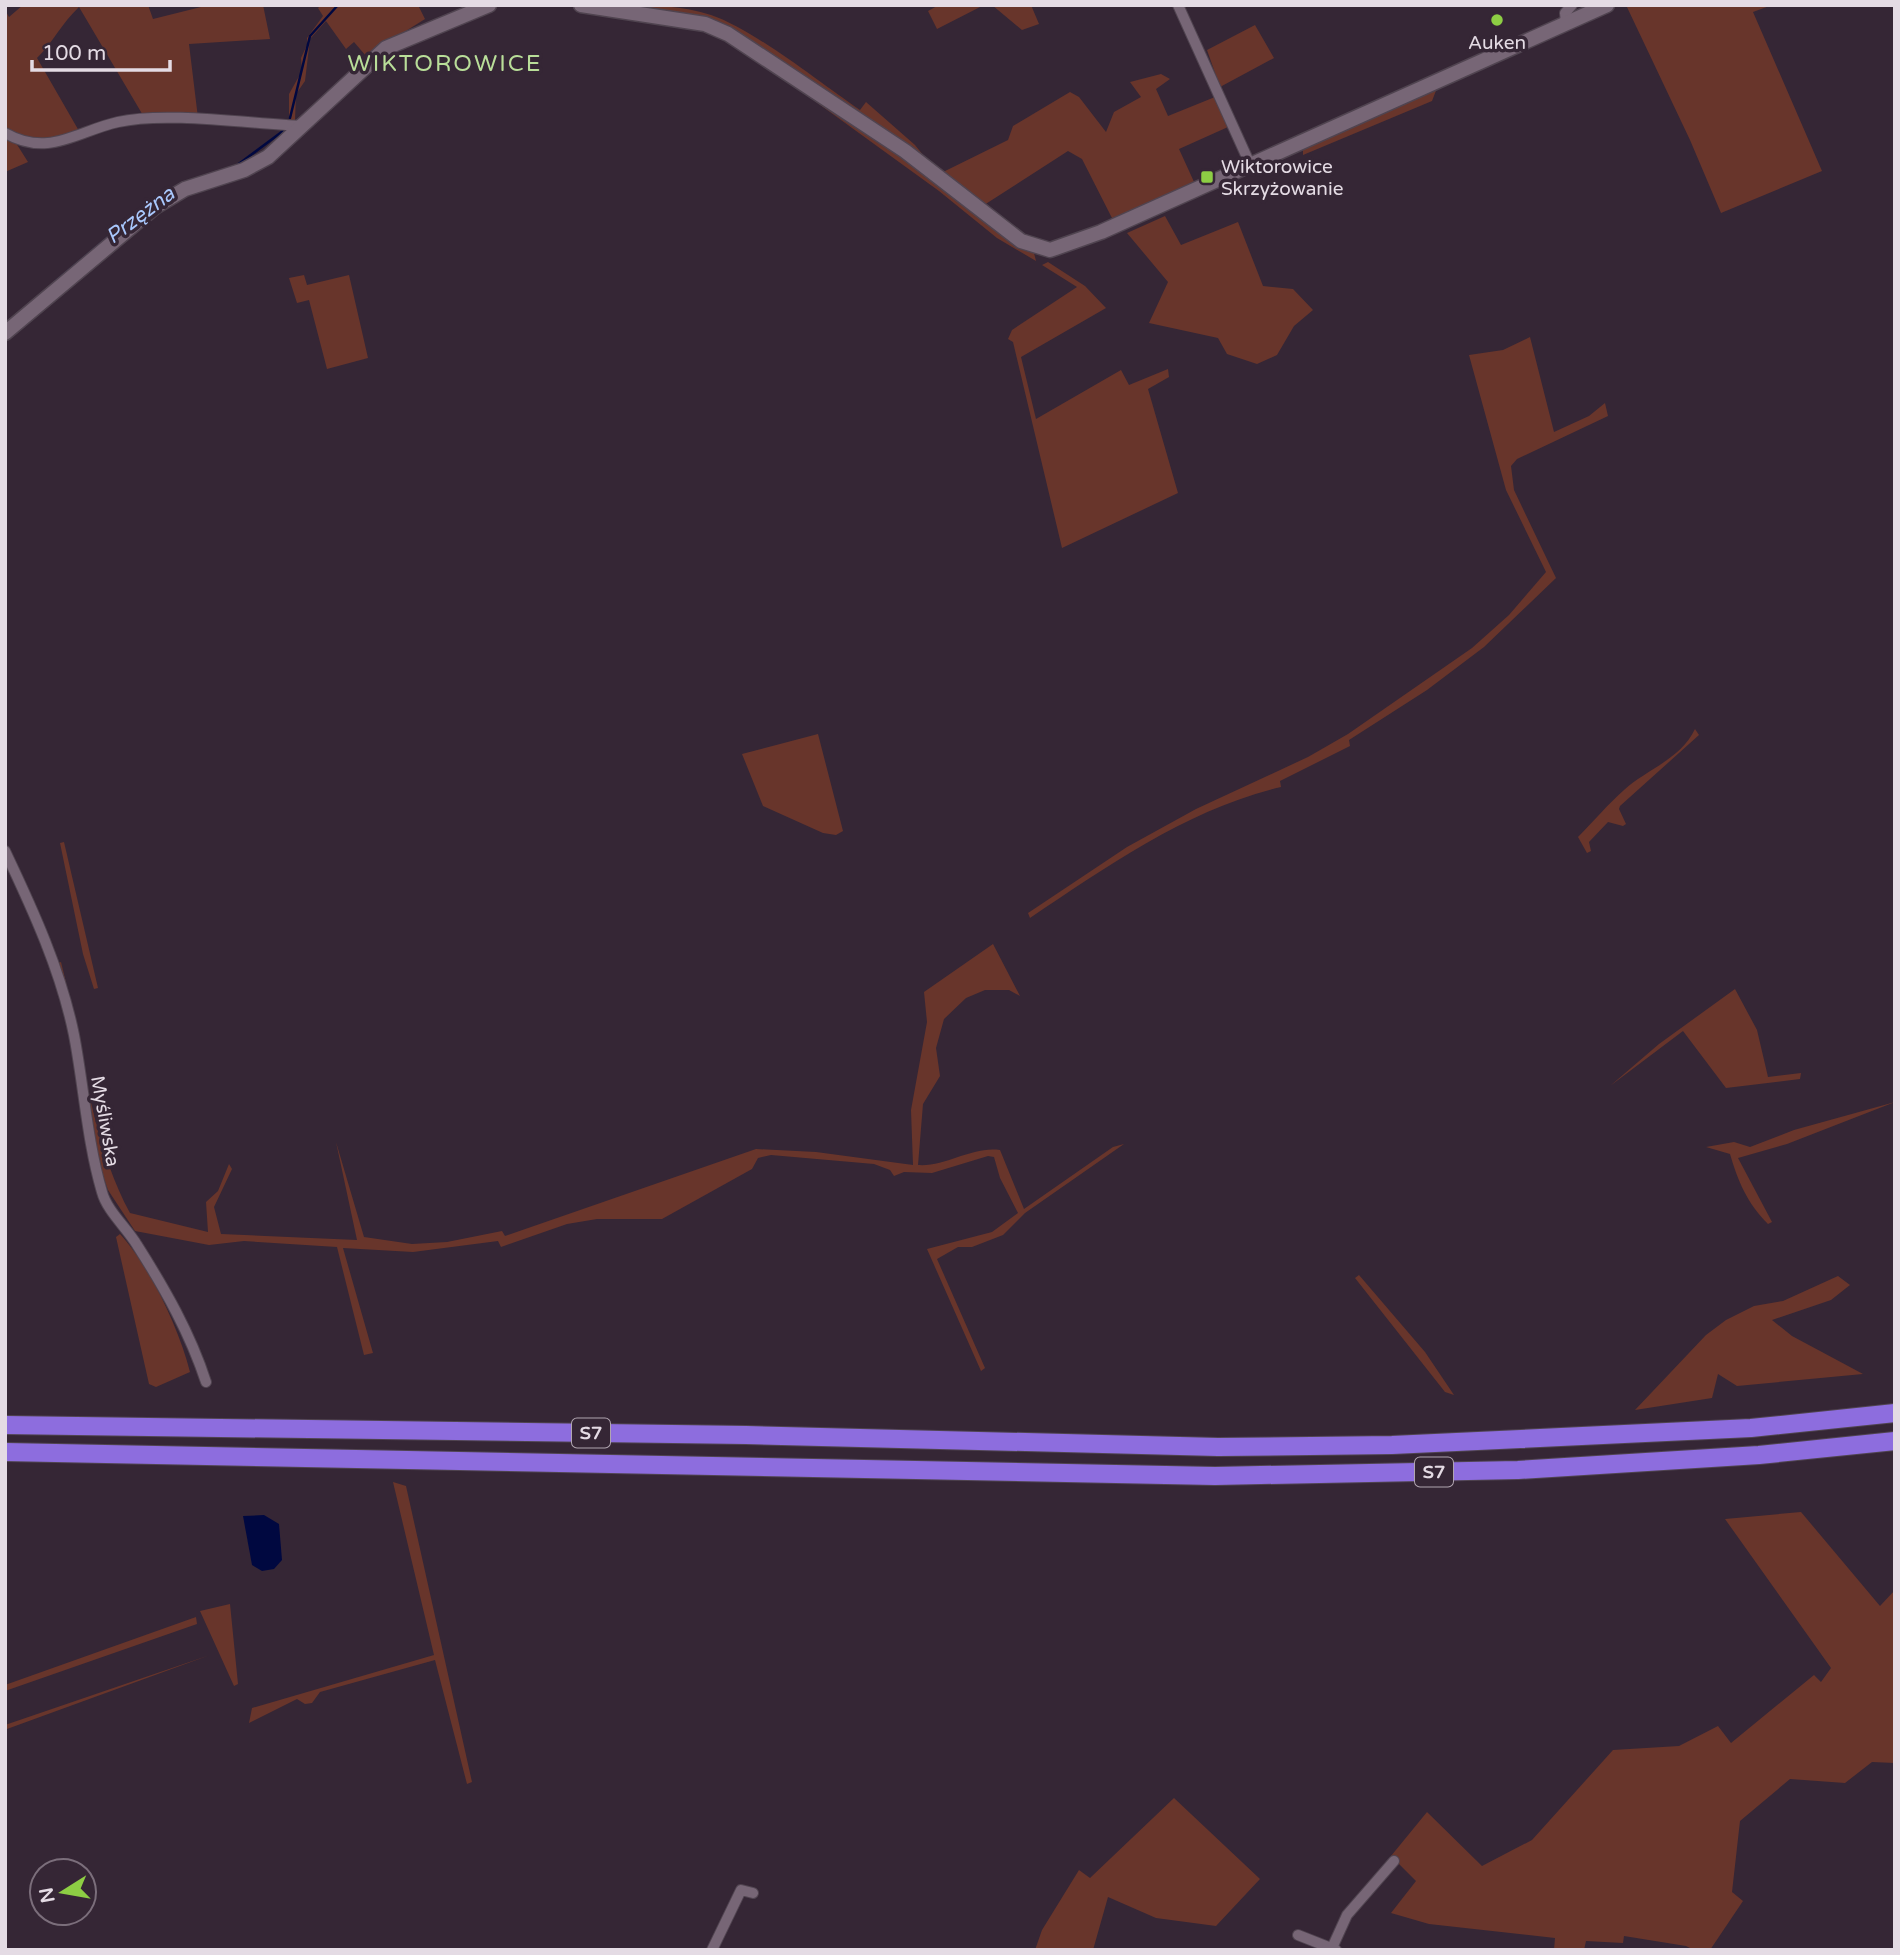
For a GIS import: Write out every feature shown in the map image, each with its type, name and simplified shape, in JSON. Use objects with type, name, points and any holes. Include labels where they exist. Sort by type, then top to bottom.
[{"type":"highway","name":"S7","points":[[5,1425],[732,1435],[1218,1447],[1392,1445],[1751,1428],[1895,1413]]},
{"type":"highway","name":"S7","points":[[5,1452],[1215,1476],[1518,1470],[1759,1455],[1895,1441]]},
{"type":"street","points":[[5,333],[155,207],[186,189],[244,170],[268,157],[358,71],[386,48],[489,5]]},
{"type":"street","points":[[581,5],[705,24],[728,34],[905,151],[1021,242],[1050,250],[1101,232],[1607,5]]},
{"type":"street","points":[[1178,5],[1250,164]]},
{"type":"street","points":[[1566,23],[1565,13],[1572,5]]},
{"type":"street","points":[[5,133],[25,141],[62,143],[106,126],[136,119],[302,126]]},
{"type":"street","name":"Myśliwska","points":[[5,851],[45,942],[74,1034],[91,1146],[103,1195],[136,1244],[191,1339],[206,1382]]},
{"type":"street","points":[[1298,1935],[1334,1949],[1347,1915],[1394,1861]]},
{"type":"street","points":[[712,1950],[741,1890],[753,1893]]},
{"type":"shaded area","points":[[23,5],[148,5],[153,19],[209,5],[263,5],[270,39],[189,44],[198,118],[144,117],[79,7],[37,58],[79,131],[50,139],[31,139],[5,126],[5,10],[9,17]]},
{"type":"shaded area","points":[[321,5],[418,5],[425,19],[366,56],[354,42],[346,49],[326,21],[310,39],[305,81],[296,94],[295,120],[289,120],[289,94],[302,71],[301,58],[307,38],[323,16],[318,8]]},
{"type":"shaded area","points":[[605,5],[686,9],[728,22],[787,58],[860,110],[866,102],[915,145],[932,166],[749,41]]},
{"type":"shaded area","points":[[939,5],[984,5],[937,29],[928,11]]},
{"type":"shaded area","points":[[992,5],[1031,5],[1039,24],[1022,30]]},
{"type":"shaded area","points":[[1626,5],[1772,5],[1753,12],[1822,171],[1721,213],[1690,140]]},
{"type":"shaded area","points":[[1255,25],[1274,58],[1220,87],[1207,50]]},
{"type":"shaded area","points":[[1161,74],[1170,79],[1156,89],[1168,116],[1215,97],[1228,127],[1179,149],[1195,184],[1113,220],[1082,159],[1068,151],[981,207],[939,174],[1008,140],[1013,126],[1070,92],[1079,97],[1106,132],[1114,112],[1141,97],[1130,82]]},
{"type":"shaded area","points":[[1437,88],[1432,101],[1303,155],[1303,149]]},
{"type":"shaded area","points":[[814,95],[909,160],[1000,234],[1034,253],[1036,261],[997,238],[939,191],[812,99]]},
{"type":"shaded area","points":[[5,136],[16,143],[28,162],[5,172]]},
{"type":"shaded area","points":[[1165,216],[1181,245],[1238,222],[1263,286],[1293,289],[1313,310],[1294,326],[1277,355],[1257,364],[1227,354],[1218,338],[1149,323],[1168,282],[1127,233]]},
{"type":"shaded area","points":[[1048,262],[1085,286],[1106,308],[1021,357],[1036,419],[1121,370],[1129,385],[1168,369],[1169,377],[1148,389],[1178,493],[1062,548],[1013,342],[1008,339],[1012,330],[1077,287],[1042,265]]},
{"type":"shaded area","points":[[304,275],[307,285],[349,275],[368,358],[327,369],[309,300],[297,303],[289,278]]},
{"type":"shaded area","points":[[1530,337],[1554,432],[1589,416],[1605,403],[1608,416],[1517,459],[1511,466],[1514,490],[1556,578],[1484,647],[1427,690],[1349,740],[1350,746],[1280,781],[1281,787],[1214,809],[1150,841],[1030,918],[1028,913],[1127,847],[1196,809],[1308,757],[1348,734],[1472,648],[1509,615],[1546,572],[1506,490],[1469,355],[1503,350]]},
{"type":"shaded area","points":[[1695,729],[1699,735],[1620,806],[1626,824],[1623,826],[1608,822],[1589,842],[1591,851],[1587,853],[1578,837],[1624,790],[1681,748]]},
{"type":"shaded area","points":[[818,734],[843,831],[836,835],[823,833],[763,806],[742,754]]},
{"type":"shaded area","points":[[64,842],[98,988],[94,989],[83,954],[60,843]]},
{"type":"shaded area","points":[[993,944],[1020,996],[1009,990],[985,990],[966,998],[944,1019],[936,1048],[940,1076],[923,1104],[918,1165],[939,1163],[979,1151],[1000,1150],[1024,1209],[1113,1147],[1124,1144],[1025,1213],[1003,1235],[972,1247],[958,1247],[937,1259],[985,1368],[981,1371],[927,1249],[992,1232],[1018,1213],[1000,1178],[994,1157],[988,1156],[932,1173],[904,1172],[894,1176],[890,1170],[874,1164],[771,1155],[758,1158],[752,1169],[662,1219],[597,1219],[567,1224],[501,1247],[498,1241],[413,1252],[343,1248],[373,1353],[364,1355],[337,1247],[244,1241],[209,1245],[135,1231],[108,1190],[94,1149],[55,964],[61,962],[88,1090],[105,1154],[130,1213],[208,1232],[206,1202],[218,1191],[229,1164],[232,1169],[214,1207],[221,1234],[357,1240],[336,1142],[364,1237],[412,1244],[447,1242],[502,1231],[505,1236],[756,1149],[816,1152],[913,1165],[911,1110],[927,1022],[924,992]]},
{"type":"shaded area","points":[[1735,989],[1757,1030],[1768,1077],[1801,1073],[1800,1079],[1726,1088],[1683,1031],[1610,1086],[1659,1044]]},
{"type":"shaded area","points":[[1895,1102],[1787,1144],[1738,1158],[1772,1222],[1768,1224],[1744,1191],[1730,1154],[1706,1147],[1734,1142],[1750,1147],[1794,1130]]},
{"type":"shaded area","points":[[120,1234],[142,1263],[162,1299],[179,1337],[190,1372],[156,1387],[149,1384],[116,1237]]},
{"type":"shaded area","points":[[1359,1275],[1425,1352],[1454,1395],[1445,1392],[1355,1278]]},
{"type":"shaded area","points":[[1838,1276],[1850,1285],[1831,1300],[1772,1320],[1792,1336],[1863,1374],[1737,1386],[1718,1374],[1712,1398],[1635,1410],[1706,1335],[1726,1320],[1754,1306],[1783,1301]]},
{"type":"shaded area","points":[[393,1482],[406,1486],[472,1782],[467,1784],[435,1660],[320,1692],[312,1703],[305,1704],[297,1699],[249,1723],[252,1708],[434,1655]]},
{"type":"shaded area","points":[[1801,1512],[1880,1606],[1895,1590],[1895,1763],[1872,1762],[1845,1783],[1790,1779],[1740,1821],[1732,1892],[1743,1901],[1710,1950],[1694,1950],[1686,1946],[1624,1936],[1623,1943],[1586,1941],[1584,1950],[1554,1950],[1555,1938],[1429,1924],[1391,1913],[1416,1881],[1391,1856],[1427,1812],[1482,1866],[1532,1840],[1613,1750],[1679,1746],[1718,1726],[1731,1743],[1814,1675],[1821,1682],[1831,1668],[1725,1519]]},
{"type":"shaded area","points":[[264,1515],[279,1524],[282,1560],[274,1569],[262,1571],[252,1565],[243,1516]]},
{"type":"shaded area","points":[[230,1604],[238,1684],[234,1686],[200,1611]]},
{"type":"shaded area","points":[[196,1617],[197,1624],[5,1691],[5,1685]]},
{"type":"shaded area","points":[[210,1655],[7,1729],[5,1730],[5,1725]]},
{"type":"shaded area","points":[[1174,1798],[1260,1879],[1216,1926],[1156,1918],[1108,1897],[1093,1950],[1035,1950],[1042,1930],[1079,1870],[1090,1878]]},
{"type":"waterway","name":"Przężna","points":[[290,118],[310,36],[338,5]]},
{"type":"waterway","name":"Przężna","points":[[236,166],[287,128]]},
{"type":"waterway","name":"Przężna","points":[[56,281],[131,218]]},
{"type":"place","name":"Auken","points":[[1497,20]]},
{"type":"place","name":"Wiktorowice Skrzyżowanie","points":[[1207,177]]},
{"type":"district","name":"WIKTOROWICE","points":[[445,63]]}]
